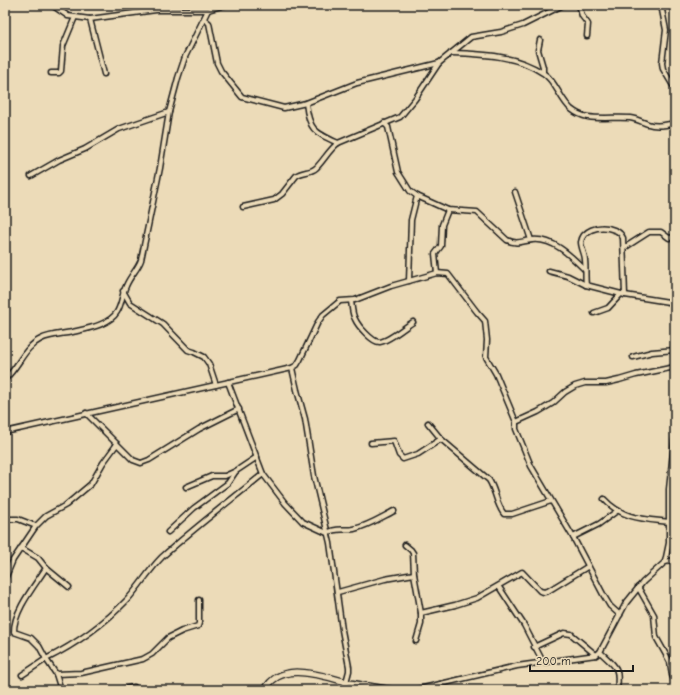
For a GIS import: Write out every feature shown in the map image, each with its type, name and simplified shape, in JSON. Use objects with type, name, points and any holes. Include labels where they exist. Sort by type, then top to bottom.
[{"type":"street","points":[[52,5],[68,16],[90,19],[156,10],[208,10],[225,5]]},
{"type":"street","points":[[243,207],[274,200],[299,173],[314,169],[338,143],[396,119],[404,113],[415,99],[439,63],[471,37],[501,32],[523,25],[563,5]]},
{"type":"street","points":[[579,5],[582,16],[588,24],[587,36]]},
{"type":"street","points":[[661,5],[666,30],[662,63],[663,69],[675,89]]},
{"type":"street","points":[[5,379],[12,373],[32,344],[42,338],[88,328],[104,322],[117,312],[123,291],[142,260],[169,112],[178,78],[185,57],[208,10]]},
{"type":"street","points":[[51,73],[59,73],[62,71],[64,46],[75,17]]},
{"type":"street","points":[[90,19],[104,74]]},
{"type":"street","points":[[204,20],[209,23],[217,63],[221,71],[242,96],[284,108],[306,103],[357,83],[439,63]]},
{"type":"street","points":[[540,40],[538,50],[543,72]]},
{"type":"street","points":[[451,52],[500,56],[526,64],[543,72],[572,109],[580,114],[590,117],[635,119],[649,125],[675,123]]},
{"type":"street","points":[[306,103],[308,114],[315,132],[338,143]]},
{"type":"street","points":[[31,176],[59,160],[85,149],[119,129],[169,112]]},
{"type":"street","points":[[384,123],[388,127],[392,140],[398,172],[407,188],[417,196],[448,210],[478,212],[512,243],[531,240],[544,241],[560,247],[585,270]]},
{"type":"street","points":[[516,192],[531,240]]},
{"type":"street","points":[[409,281],[411,220],[417,196]]},
{"type":"street","points":[[437,274],[435,254],[441,246],[442,225],[448,210]]},
{"type":"street","points":[[586,285],[585,258],[581,243],[587,232],[598,227],[617,230],[622,234],[624,248],[623,294],[608,308],[594,313]]},
{"type":"street","points":[[624,248],[651,232],[661,232],[668,238],[675,237]]},
{"type":"street","points":[[549,271],[568,276],[586,285],[675,304]]},
{"type":"street","points":[[5,432],[292,368],[297,365],[300,360],[323,315],[340,301],[351,301],[391,286],[445,273],[450,275],[485,321],[487,340],[486,357],[496,374],[516,422],[516,429],[531,466],[573,537],[587,567],[610,606],[620,615]]},
{"type":"street","points":[[123,291],[130,304],[163,324],[188,350],[204,357],[209,364],[216,385]]},
{"type":"street","points":[[351,301],[356,322],[373,340],[377,342],[385,341],[412,322]]},
{"type":"street","points":[[633,357],[652,352],[675,350]]},
{"type":"street","points":[[516,422],[548,406],[574,386],[619,380],[675,367]]},
{"type":"street","points":[[292,368],[296,390],[305,418],[314,476],[330,543],[338,592],[342,630],[349,666],[347,682],[344,690]]},
{"type":"street","points":[[228,382],[263,474],[285,503],[303,522],[327,533],[336,529],[348,530],[362,527],[394,511]]},
{"type":"street","points":[[86,413],[133,460],[141,463],[149,460],[199,429],[239,409]]},
{"type":"street","points":[[428,423],[441,439],[489,480],[500,509],[504,514],[512,514],[551,501]]},
{"type":"street","points":[[665,562],[669,543],[669,489],[675,433]]},
{"type":"street","points":[[372,443],[394,441],[399,455],[403,459],[418,454],[441,439]]},
{"type":"street","points":[[5,579],[9,566],[36,526],[46,516],[66,505],[91,484],[103,463],[117,444]]},
{"type":"street","points":[[186,487],[212,476],[225,476],[236,471],[256,457]]},
{"type":"street","points":[[168,532],[194,508],[228,483],[236,471]]},
{"type":"street","points":[[22,676],[46,659],[82,640],[97,628],[128,599],[161,558],[263,474]]},
{"type":"street","points":[[604,500],[617,511],[634,517],[669,522]]},
{"type":"street","points":[[573,537],[599,524],[617,511]]},
{"type":"street","points":[[5,519],[18,519],[36,526]]},
{"type":"street","points":[[405,545],[411,550],[412,553],[421,613],[421,624],[416,641]]},
{"type":"street","points":[[22,548],[38,558],[46,568],[69,587]]},
{"type":"street","points":[[598,653],[626,603],[638,587],[665,562],[675,560]]},
{"type":"street","points":[[421,613],[456,605],[477,598],[522,572],[540,591],[548,591],[587,567]]},
{"type":"street","points":[[46,568],[16,616],[14,632],[16,634],[31,638],[39,646],[56,674],[60,690]]},
{"type":"street","points":[[338,592],[390,578],[414,574]]},
{"type":"street","points":[[499,586],[524,625],[543,662]]},
{"type":"street","points":[[638,587],[654,615],[656,637],[670,662],[675,683]]},
{"type":"street","points":[[56,674],[81,673],[149,657],[168,638],[182,631],[198,626],[198,600]]},
{"type":"street","points":[[534,647],[564,633],[572,634],[615,666],[619,672],[617,690]]},
{"type":"street","points":[[265,690],[273,678],[289,673],[300,672],[395,690],[415,690],[517,666],[598,653]]},
{"type":"street","points":[[439,690],[440,684]]},
{"type":"street","points":[[119,690],[134,687]]}]
